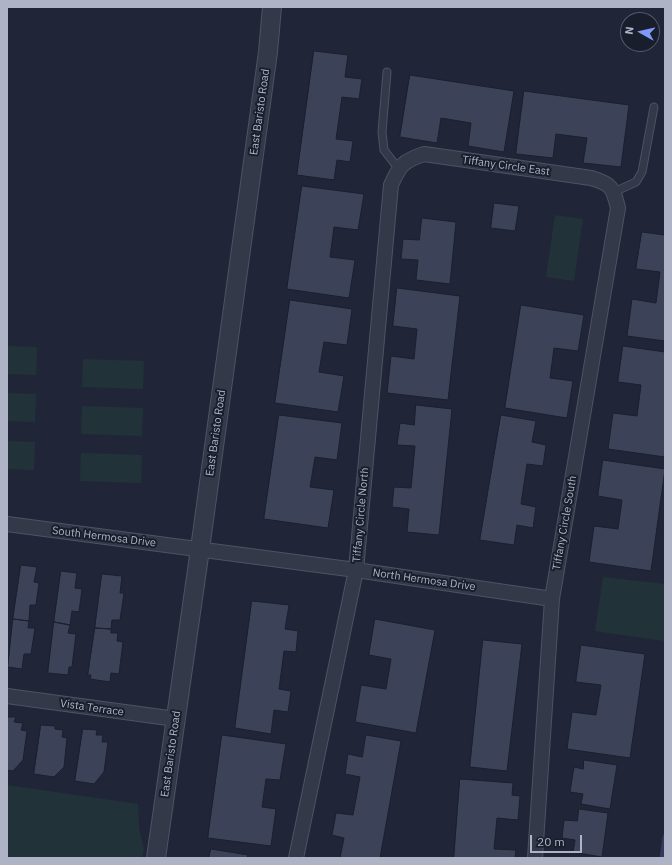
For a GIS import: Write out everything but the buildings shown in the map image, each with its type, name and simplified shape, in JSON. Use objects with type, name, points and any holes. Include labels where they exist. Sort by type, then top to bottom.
[{"type":"street","name":"East Baristo Road","points":[[156,858],[266,68],[272,7]]},
{"type":"street","name":"Tiffany Circle East","points":[[398,168],[410,159],[424,154],[591,178],[604,182],[614,192]]},
{"type":"street","name":"Tiffany Circle North","points":[[296,858],[356,570],[391,185],[398,168]]},
{"type":"street","name":"Tiffany Circle South","points":[[535,858],[552,599],[618,208],[614,192]]},
{"type":"street","name":"South Hermosa Drive","points":[[7,524],[200,549]]},
{"type":"street","name":"North Hermosa Drive","points":[[200,549],[552,599]]},
{"type":"street","name":"Vista Terrace","points":[[7,696],[176,719]]},
{"type":"lane","points":[[387,72],[382,132],[384,150],[398,168]]},
{"type":"lane","points":[[614,192],[636,182],[642,172],[654,107]]},
{"type":"shaded area","points":[[555,215],[583,219],[574,281],[546,277]]},
{"type":"shaded area","points":[[7,346],[37,347],[36,375],[7,374]]},
{"type":"shaded area","points":[[83,359],[144,361],[143,389],[82,387]]},
{"type":"shaded area","points":[[7,393],[36,394],[35,422],[7,421]]},
{"type":"shaded area","points":[[82,406],[143,408],[142,436],[81,434]]},
{"type":"shaded area","points":[[7,441],[35,442],[34,470],[7,469]]},
{"type":"shaded area","points":[[81,453],[142,455],[141,483],[80,481]]},
{"type":"shaded area","points":[[603,577],[665,584],[664,641],[595,631]]},
{"type":"shaded area","points":[[7,785],[138,804],[139,829],[144,849],[142,858],[7,858]]},
{"type":"waterway","points":[[662,858],[665,837]]}]
